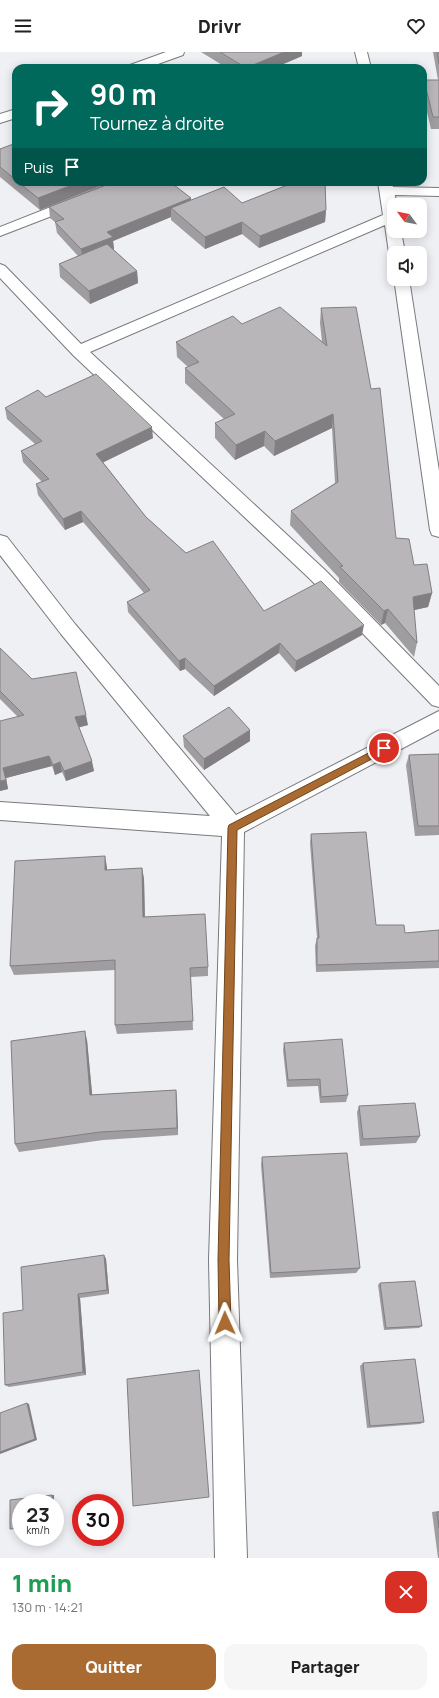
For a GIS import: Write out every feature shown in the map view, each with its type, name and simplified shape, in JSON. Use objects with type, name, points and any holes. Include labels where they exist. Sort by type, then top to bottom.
[{"type":"street","points":[[146,64],[178,52]]},
{"type":"street","points":[[362,52],[364,64]]},
{"type":"street","points":[[0,119],[12,114]]},
{"type":"street","points":[[0,232],[117,186]]},
{"type":"street","points":[[388,198],[386,187],[439,192]]},
{"type":"street","points":[[79,351],[387,219]]},
{"type":"street","points":[[0,269],[79,351],[318,575],[439,699]]},
{"type":"street","points":[[402,286],[439,530]]},
{"type":"street","points":[[0,542],[68,629],[232,828],[223,1260],[231,1558]]},
{"type":"street","points":[[0,811],[232,828],[439,719]]},
{"type":"building","points":[[220,52],[284,52],[256,64],[240,64]]},
{"type":"building","points":[[437,52],[439,52],[439,64]]},
{"type":"building","points":[[427,80],[439,80],[439,117],[433,117],[427,92]]},
{"type":"building","points":[[12,144],[12,177],[0,167],[0,149]]},
{"type":"building","points":[[23,186],[70,186],[38,198]]},
{"type":"building","points":[[104,186],[175,186],[191,198],[107,232],[113,237],[81,249],[55,222],[64,219],[49,207]]},
{"type":"building","points":[[285,186],[325,186],[326,210],[260,236],[242,222],[205,237],[171,208],[224,187],[242,203]]},
{"type":"building","points":[[107,244],[137,271],[89,291],[59,264]]},
{"type":"building","points":[[280,307],[327,346],[321,308],[356,307],[371,389],[380,388],[396,538],[409,539],[414,565],[427,564],[432,593],[413,597],[417,643],[388,609],[384,611],[340,567],[343,566],[291,511],[338,482],[333,414],[275,441],[265,431],[236,445],[215,423],[235,414],[185,368],[199,362],[176,342],[233,316],[242,324]]},
{"type":"building","points":[[96,374],[152,427],[96,454],[146,517],[186,553],[213,541],[264,611],[321,581],[364,625],[296,661],[280,643],[214,686],[185,658],[179,661],[127,602],[150,590],[81,511],[63,519],[36,484],[49,479],[21,451],[42,441],[5,408],[38,390],[46,397]]},
{"type":"building","points":[[0,648],[32,679],[76,672],[86,715],[75,717],[92,761],[64,771],[60,762],[53,765],[49,756],[3,768],[6,780],[0,781],[0,721],[24,715],[0,691]]},
{"type":"building","points":[[229,707],[250,730],[204,759],[183,736]]},
{"type":"building","points":[[439,754],[439,826],[418,826],[409,755]]},
{"type":"building","points":[[366,832],[376,925],[404,925],[405,933],[439,930],[439,961],[317,965],[317,938],[319,938],[311,834]]},
{"type":"building","points":[[105,856],[105,870],[142,868],[143,917],[205,914],[208,967],[190,968],[193,1021],[115,1025],[115,960],[10,966],[15,861]]},
{"type":"building","points":[[85,1031],[90,1095],[176,1090],[177,1128],[100,1132],[15,1144],[11,1041]]},
{"type":"building","points":[[342,1039],[348,1095],[321,1097],[320,1079],[288,1080],[284,1043]]},
{"type":"building","points":[[415,1103],[420,1136],[363,1139],[359,1106]]},
{"type":"building","points":[[347,1153],[360,1268],[271,1273],[262,1157]]},
{"type":"building","points":[[104,1255],[107,1290],[78,1294],[83,1372],[5,1385],[3,1313],[23,1310],[21,1267]]},
{"type":"building","points":[[415,1281],[422,1326],[386,1328],[380,1283]]},
{"type":"building","points":[[415,1359],[424,1422],[370,1426],[363,1363]]},
{"type":"building","points":[[199,1370],[209,1497],[133,1506],[127,1379]]},
{"type":"building","points":[[27,1403],[35,1439],[0,1452],[0,1413]]},
{"type":"building","points":[[10,1500],[12,1500],[12,1529],[10,1529]]},
{"type":"building","points":[[437,1512],[439,1512],[439,1528]]},
{"type":"route","points":[[225,1323],[223,1260],[232,828],[384,748]]}]
